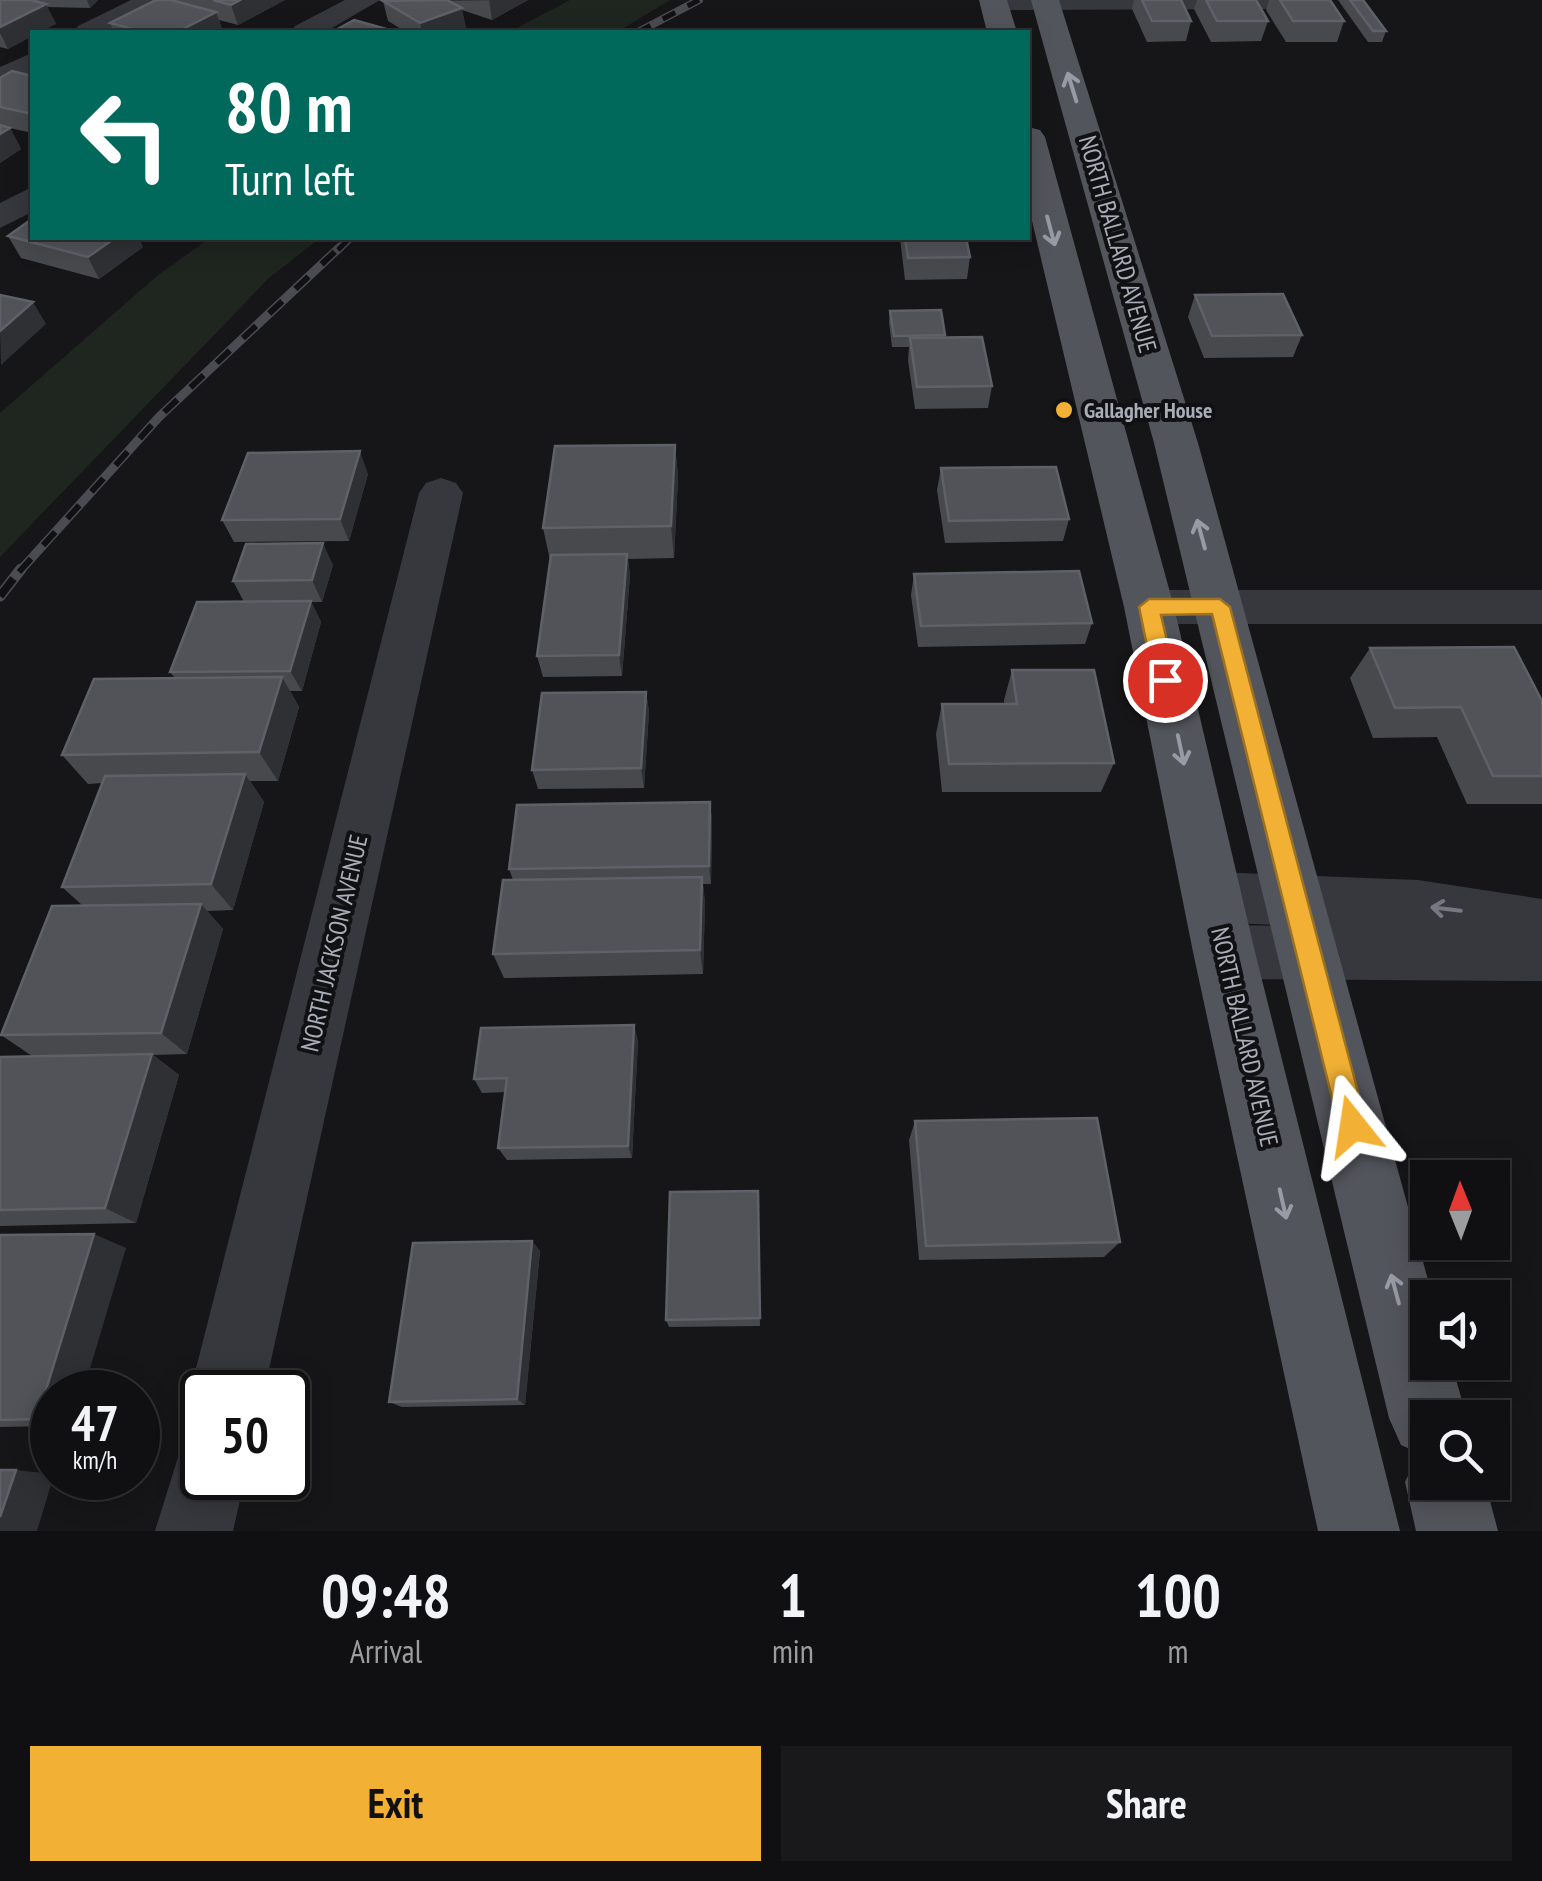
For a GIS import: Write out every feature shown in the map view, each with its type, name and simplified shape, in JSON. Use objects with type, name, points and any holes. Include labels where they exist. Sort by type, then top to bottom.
[{"type":"main road","points":[[993,1],[1001,30]]},
{"type":"main road","name":"NORTH BALLARD AVENUE","points":[[1045,1],[1171,425],[1423,1400]]},
{"type":"main road","name":"NORTH BALLARD AVENUE","points":[[1030,145],[1149,607],[1359,1531]]},
{"type":"main road","points":[[1449,1500],[1457,1531]]},
{"type":"street","points":[[92,30],[152,0]]},
{"type":"street","points":[[310,30],[366,0]]},
{"type":"street","points":[[993,1],[1312,2]]},
{"type":"street","points":[[0,79],[30,63]]},
{"type":"street","points":[[0,218],[30,198]]},
{"type":"street","name":"NORTH JACKSON AVENUE","points":[[232,1370],[441,494]]},
{"type":"street","points":[[1149,607],[1542,608]]},
{"type":"street","points":[[1301,926],[1418,905],[1542,925]]},
{"type":"street","points":[[1219,924],[1301,926],[1542,954]]},
{"type":"street","points":[[194,1531],[202,1500]]},
{"type":"shaded area","points":[[570,0],[670,0],[620,30],[513,30]]},
{"type":"shaded area","points":[[207,240],[317,240],[269,278],[0,557],[0,413],[157,276]]},
{"type":"building","points":[[0,0],[31,0],[46,4],[0,27]]},
{"type":"building","points":[[156,0],[216,12],[181,30],[136,30],[110,23]]},
{"type":"building","points":[[213,0],[240,0],[231,5]]},
{"type":"building","points":[[447,0],[462,8],[420,23],[383,1]]},
{"type":"building","points":[[1142,0],[1181,0],[1191,21],[1152,21]]},
{"type":"building","points":[[1206,0],[1256,0],[1268,21],[1217,21]]},
{"type":"building","points":[[1280,0],[1330,0],[1344,21],[1293,21]]},
{"type":"building","points":[[1350,0],[1363,0],[1386,31],[1373,31]]},
{"type":"building","points":[[354,20],[390,30],[336,30]]},
{"type":"building","points":[[12,71],[30,76],[30,114],[0,107],[0,78]]},
{"type":"building","points":[[30,220],[30,240],[112,240],[88,257],[8,236]]},
{"type":"building","points":[[905,240],[966,240],[970,257],[908,258]]},
{"type":"building","points":[[1283,294],[1302,335],[1212,336],[1195,295]]},
{"type":"building","points":[[0,295],[33,302],[0,331]]},
{"type":"building","points":[[941,310],[945,335],[894,336],[890,311]]},
{"type":"building","points":[[982,337],[992,386],[917,387],[910,338]]},
{"type":"building","points":[[675,445],[671,526],[543,528],[555,446]]},
{"type":"building","points":[[360,451],[340,519],[222,520],[248,453]]},
{"type":"building","points":[[1056,467],[1069,519],[949,521],[941,468]]},
{"type":"building","points":[[323,543],[312,580],[233,581],[246,544]]},
{"type":"building","points":[[627,554],[619,655],[537,656],[551,555]]},
{"type":"building","points":[[1079,571],[1092,623],[921,626],[914,574]]},
{"type":"building","points":[[311,601],[290,671],[170,672],[197,602]]},
{"type":"building","points":[[1514,647],[1542,701],[1542,776],[1493,776],[1461,707],[1395,708],[1370,648]]},
{"type":"building","points":[[1012,670],[1094,670],[1114,763],[949,764],[942,704],[1017,704]]},
{"type":"building","points":[[282,677],[259,752],[62,755],[94,679]]},
{"type":"building","points":[[646,692],[641,768],[532,770],[542,693]]},
{"type":"building","points":[[245,774],[211,884],[62,887],[105,776]]},
{"type":"building","points":[[710,802],[709,866],[509,869],[517,805]]},
{"type":"building","points":[[702,877],[700,950],[493,954],[503,880]]},
{"type":"building","points":[[201,904],[161,1033],[1,1035],[52,906]]},
{"type":"building","points":[[634,1025],[628,1146],[498,1148],[507,1078],[474,1079],[481,1028]]},
{"type":"building","points":[[152,1054],[105,1208],[0,1210],[0,1057]]},
{"type":"building","points":[[1097,1118],[1120,1242],[926,1246],[915,1121]]},
{"type":"building","points":[[758,1191],[760,1318],[666,1320],[670,1192]]},
{"type":"building","points":[[94,1234],[52,1370],[30,1370],[30,1419],[0,1420],[0,1235]]},
{"type":"building","points":[[532,1241],[517,1399],[389,1402],[413,1243]]},
{"type":"building","points":[[0,1470],[16,1470],[0,1517]]},
{"type":"railway","points":[[642,30],[699,0]]},
{"type":"railway","points":[[338,250],[348,240]]},
{"type":"railway","points":[[19,572],[159,417],[340,247]]},
{"type":"railway","points":[[0,596],[21,569]]},
{"type":"place","name":"Gallagher House","points":[[1064,410]]},
{"type":"route","points":[[1165,680],[1149,607],[1220,607],[1353,1126]]}]
